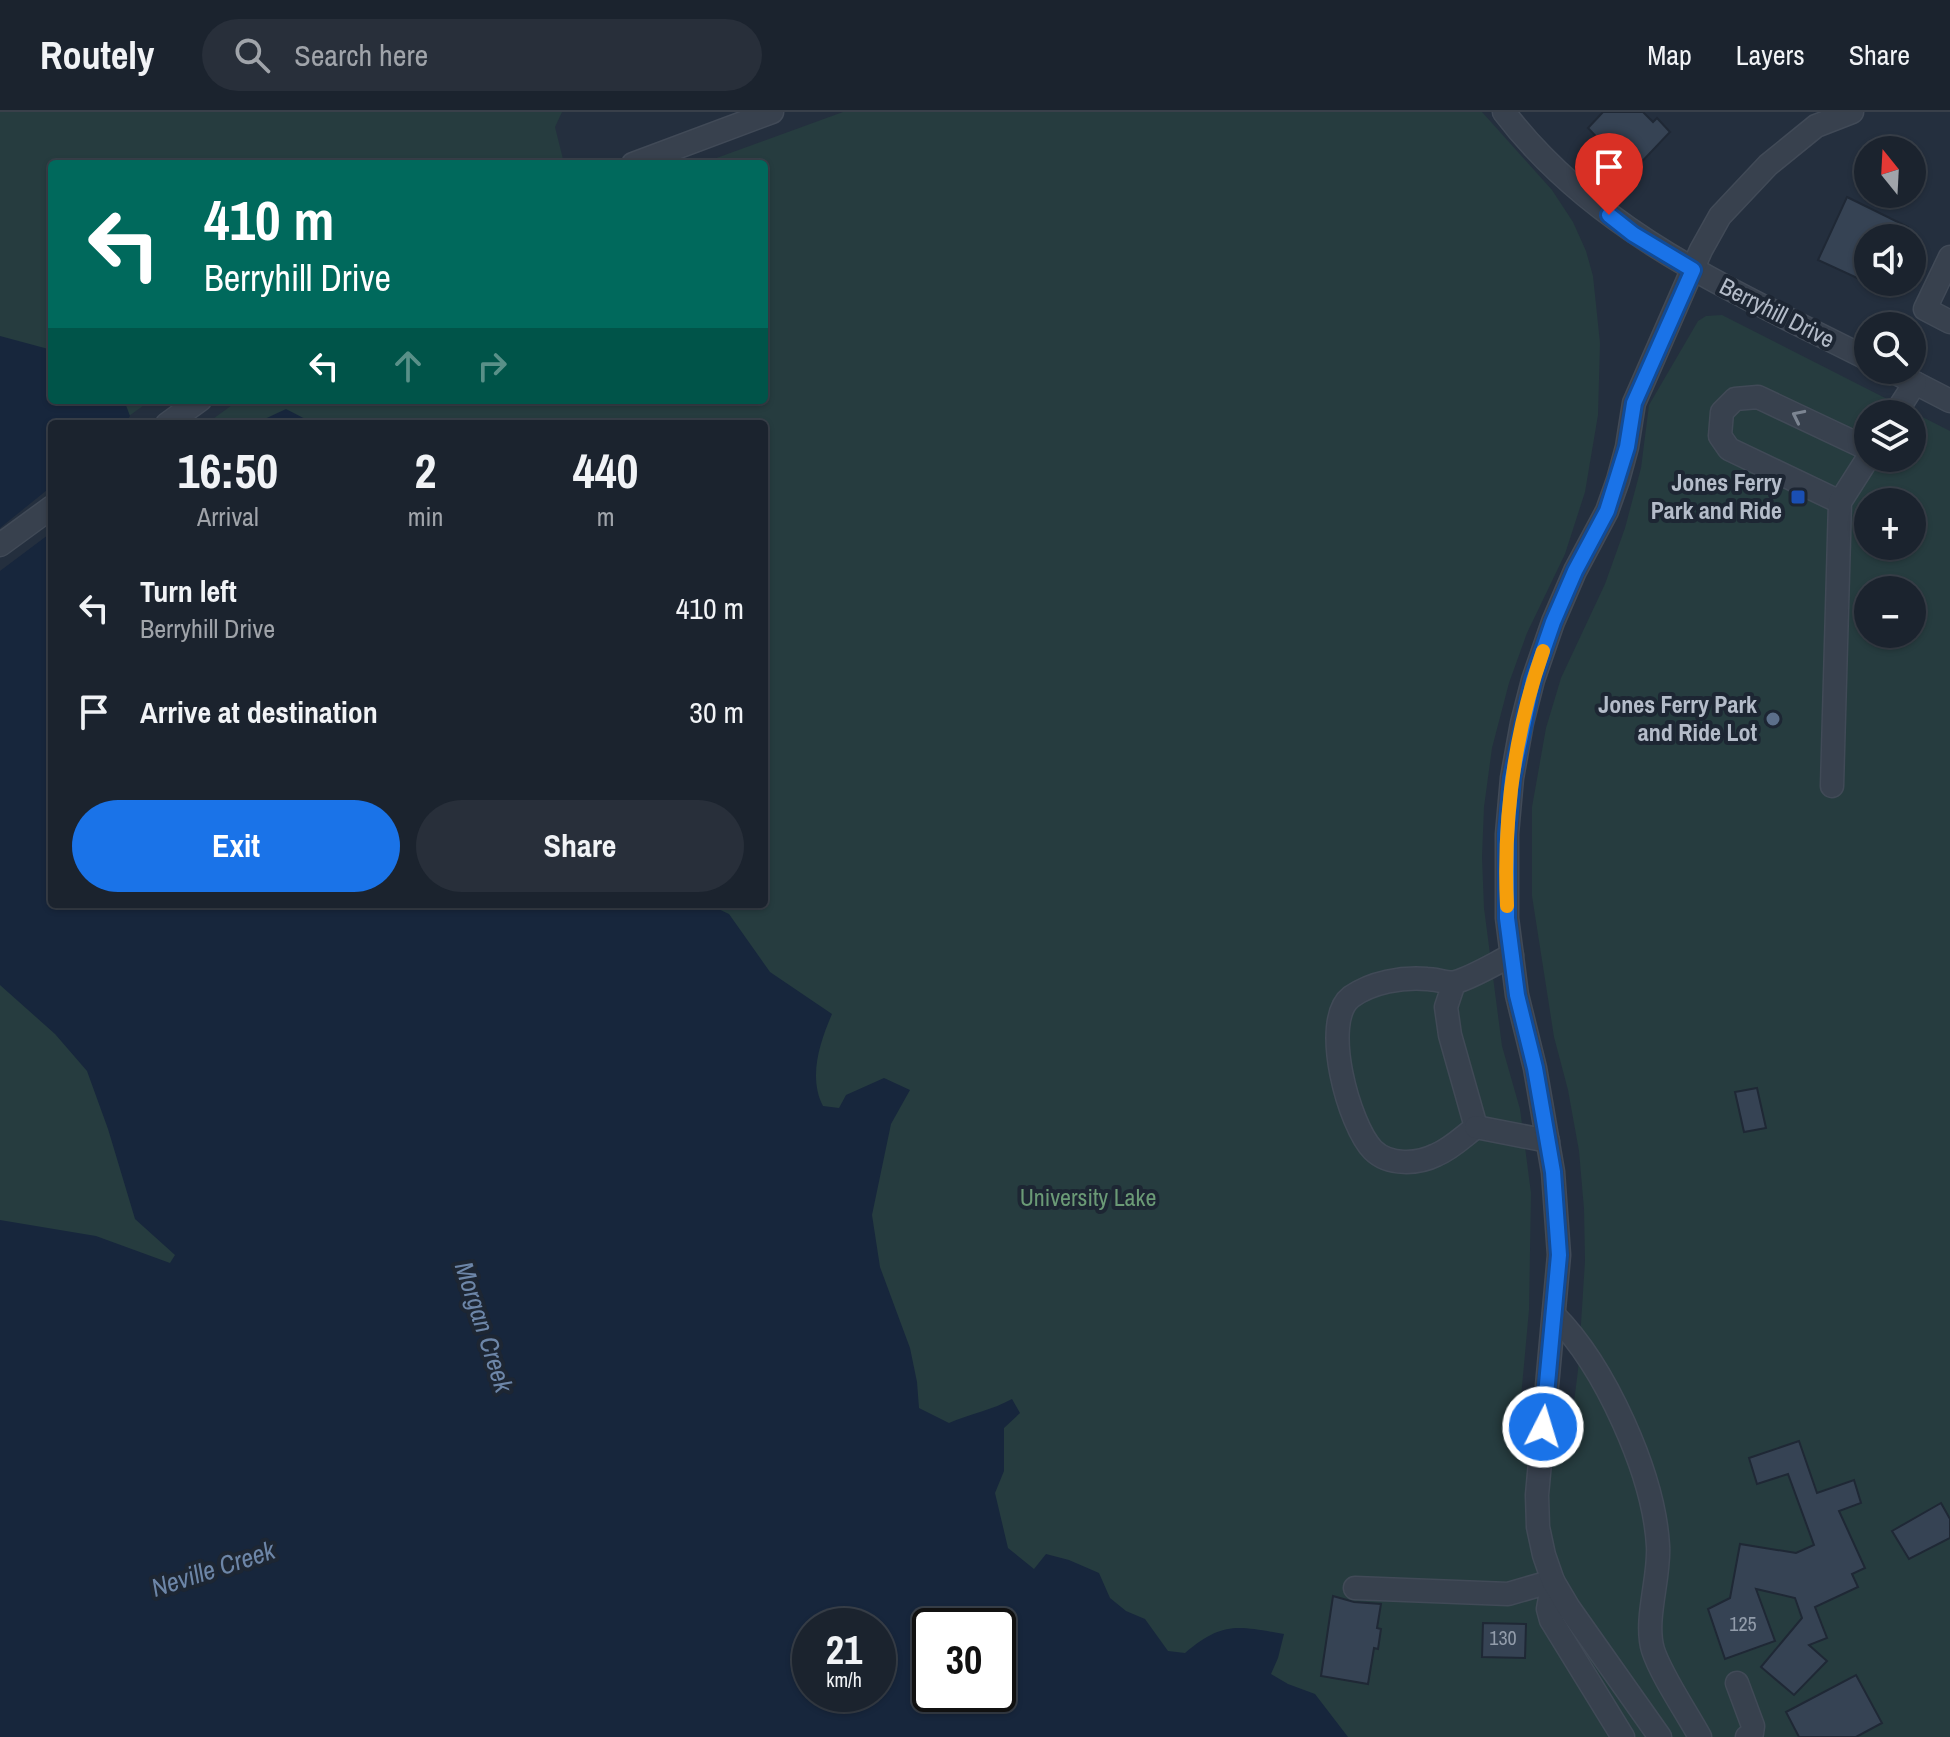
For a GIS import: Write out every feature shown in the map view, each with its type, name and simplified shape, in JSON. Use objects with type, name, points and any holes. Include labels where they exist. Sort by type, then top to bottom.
[{"type":"street","points":[[644,160],[772,112]]},
{"type":"street","name":"Berryhill Drive","points":[[1504,112],[1548,163],[1633,234],[1693,270],[1854,352]]},
{"type":"street","points":[[1660,1737],[1553,1581],[1538,1527],[1537,1495],[1559,1255],[1548,1141],[1535,1068],[1517,995],[1512,955],[1505,879],[1512,778],[1533,680],[1575,571],[1607,511],[1627,447],[1634,403],[1720,216],[1768,165],[1816,126],[1852,112]]},
{"type":"street","points":[[1950,257],[1925,309],[1950,322]]},
{"type":"street","points":[[1917,384],[1950,401]]},
{"type":"street","points":[[1840,502],[1729,449],[1720,436],[1722,412],[1735,399],[1758,397],[1854,442]]},
{"type":"street","points":[[172,420],[194,404]]},
{"type":"street","points":[[1832,786],[1840,502],[1859,472]]},
{"type":"street","points":[[0,545],[48,510]]},
{"type":"street","points":[[1512,955],[1454,983],[1422,978],[1366,987],[1347,1000],[1339,1016],[1336,1046],[1359,1127],[1374,1151],[1392,1161],[1410,1163],[1436,1155],[1476,1127],[1548,1141]]},
{"type":"street","points":[[1454,983],[1446,1007],[1450,1035],[1476,1127]]},
{"type":"street","points":[[1554,1315],[1605,1383],[1638,1462],[1652,1507],[1659,1547],[1651,1629],[1654,1651],[1700,1737]]},
{"type":"street","points":[[1355,1588],[1508,1594],[1553,1581]]},
{"type":"street","points":[[1553,1581],[1548,1609],[1551,1620],[1623,1737]]},
{"type":"street","points":[[1737,1683],[1753,1726],[1752,1733],[1747,1737]]},
{"type":"green space","points":[[0,112],[562,112],[555,127],[563,159],[560,160],[48,160],[48,404],[146,404],[124,420],[48,420],[48,431],[0,510]]},
{"type":"green space","name":"University Lake","points":[[843,112],[1482,112],[1552,190],[1573,222],[1593,276],[1600,343],[1598,415],[1585,492],[1565,554],[1527,633],[1509,683],[1492,748],[1484,807],[1482,857],[1484,908],[1502,1046],[1520,1109],[1531,1193],[1529,1310],[1516,1452],[1567,1458],[1578,1370],[1585,1261],[1584,1209],[1579,1151],[1554,1037],[1532,896],[1532,807],[1546,728],[1561,678],[1605,584],[1625,528],[1641,468],[1649,405],[1698,321],[1706,316],[1722,315],[1889,400],[1854,400],[1854,472],[1926,472],[1926,419],[1950,431],[1950,1737],[0,1737],[0,577],[48,879],[48,908],[768,908],[768,420],[212,420],[234,404],[768,404],[768,160],[711,160]]},
{"type":"water","points":[[0,336],[48,349],[48,404],[126,404],[130,416],[128,420],[48,420],[48,489],[0,528]]},
{"type":"water","points":[[286,409],[307,420],[263,420]]},
{"type":"water","points":[[48,535],[48,908],[716,908],[729,914],[770,972],[832,1014],[817,1060],[816,1083],[823,1106],[839,1108],[846,1095],[884,1078],[910,1090],[891,1124],[872,1215],[880,1267],[910,1348],[919,1408],[949,1423],[1012,1399],[1020,1413],[1004,1428],[1004,1471],[995,1493],[1008,1548],[1034,1569],[1046,1554],[1099,1573],[1110,1598],[1126,1611],[1145,1619],[1168,1651],[1185,1653],[1210,1635],[1231,1628],[1284,1634],[1271,1674],[1315,1694],[1348,1737],[0,1737],[0,1220],[96,1236],[170,1263],[175,1255],[135,1219],[87,1071],[55,1034],[0,985],[0,571]]},
{"type":"building","points":[[1603,112],[1643,112],[1653,122],[1657,118],[1670,132],[1633,171],[1628,166],[1626,168],[1588,128]]},
{"type":"building","points":[[1847,197],[1854,200],[1854,208],[1869,208],[1902,224],[1854,224],[1854,277],[1818,260]]},
{"type":"building","points":[[1757,1088],[1766,1128],[1744,1132],[1735,1092]]},
{"type":"building","points":[[1799,1441],[1817,1493],[1854,1480],[1861,1503],[1839,1511],[1865,1568],[1852,1574],[1858,1587],[1815,1607],[1827,1638],[1809,1645],[1827,1661],[1794,1695],[1761,1667],[1802,1618],[1795,1598],[1756,1589],[1775,1641],[1725,1659],[1708,1609],[1730,1598],[1740,1544],[1796,1553],[1814,1545],[1788,1474],[1757,1484],[1749,1458]]},
{"type":"building","points":[[1941,1503],[1950,1519],[1950,1538],[1909,1559],[1892,1531]]},
{"type":"building","points":[[1333,1596],[1354,1602],[1381,1604],[1378,1649],[1374,1648],[1368,1684],[1321,1676]]},
{"type":"building","points":[[1483,1623],[1526,1624],[1525,1658],[1482,1657]]},
{"type":"building","points":[[1856,1675],[1882,1723],[1856,1737],[1799,1737],[1786,1712]]},
{"type":"slow traffic","points":[[1507,906],[1505,879],[1512,778],[1522,723],[1543,651]]},
{"type":"place","name":"Jones Ferry Park and Ride","points":[[1798,497]]},
{"type":"place","name":"Jones Ferry Park and Ride Lot","points":[[1773,719]]},
{"type":"route","points":[[1543,1427],[1559,1255],[1553,1172],[1535,1068],[1517,995],[1507,918],[1505,879],[1512,778],[1533,680],[1553,622],[1575,571],[1607,511],[1627,447],[1634,403],[1693,270],[1633,234],[1609,215]]},
{"type":"water label","name":"Morgan Creek","points":[[484,1327]]},
{"type":"water label","name":"Neville Creek","points":[[213,1569]]}]
